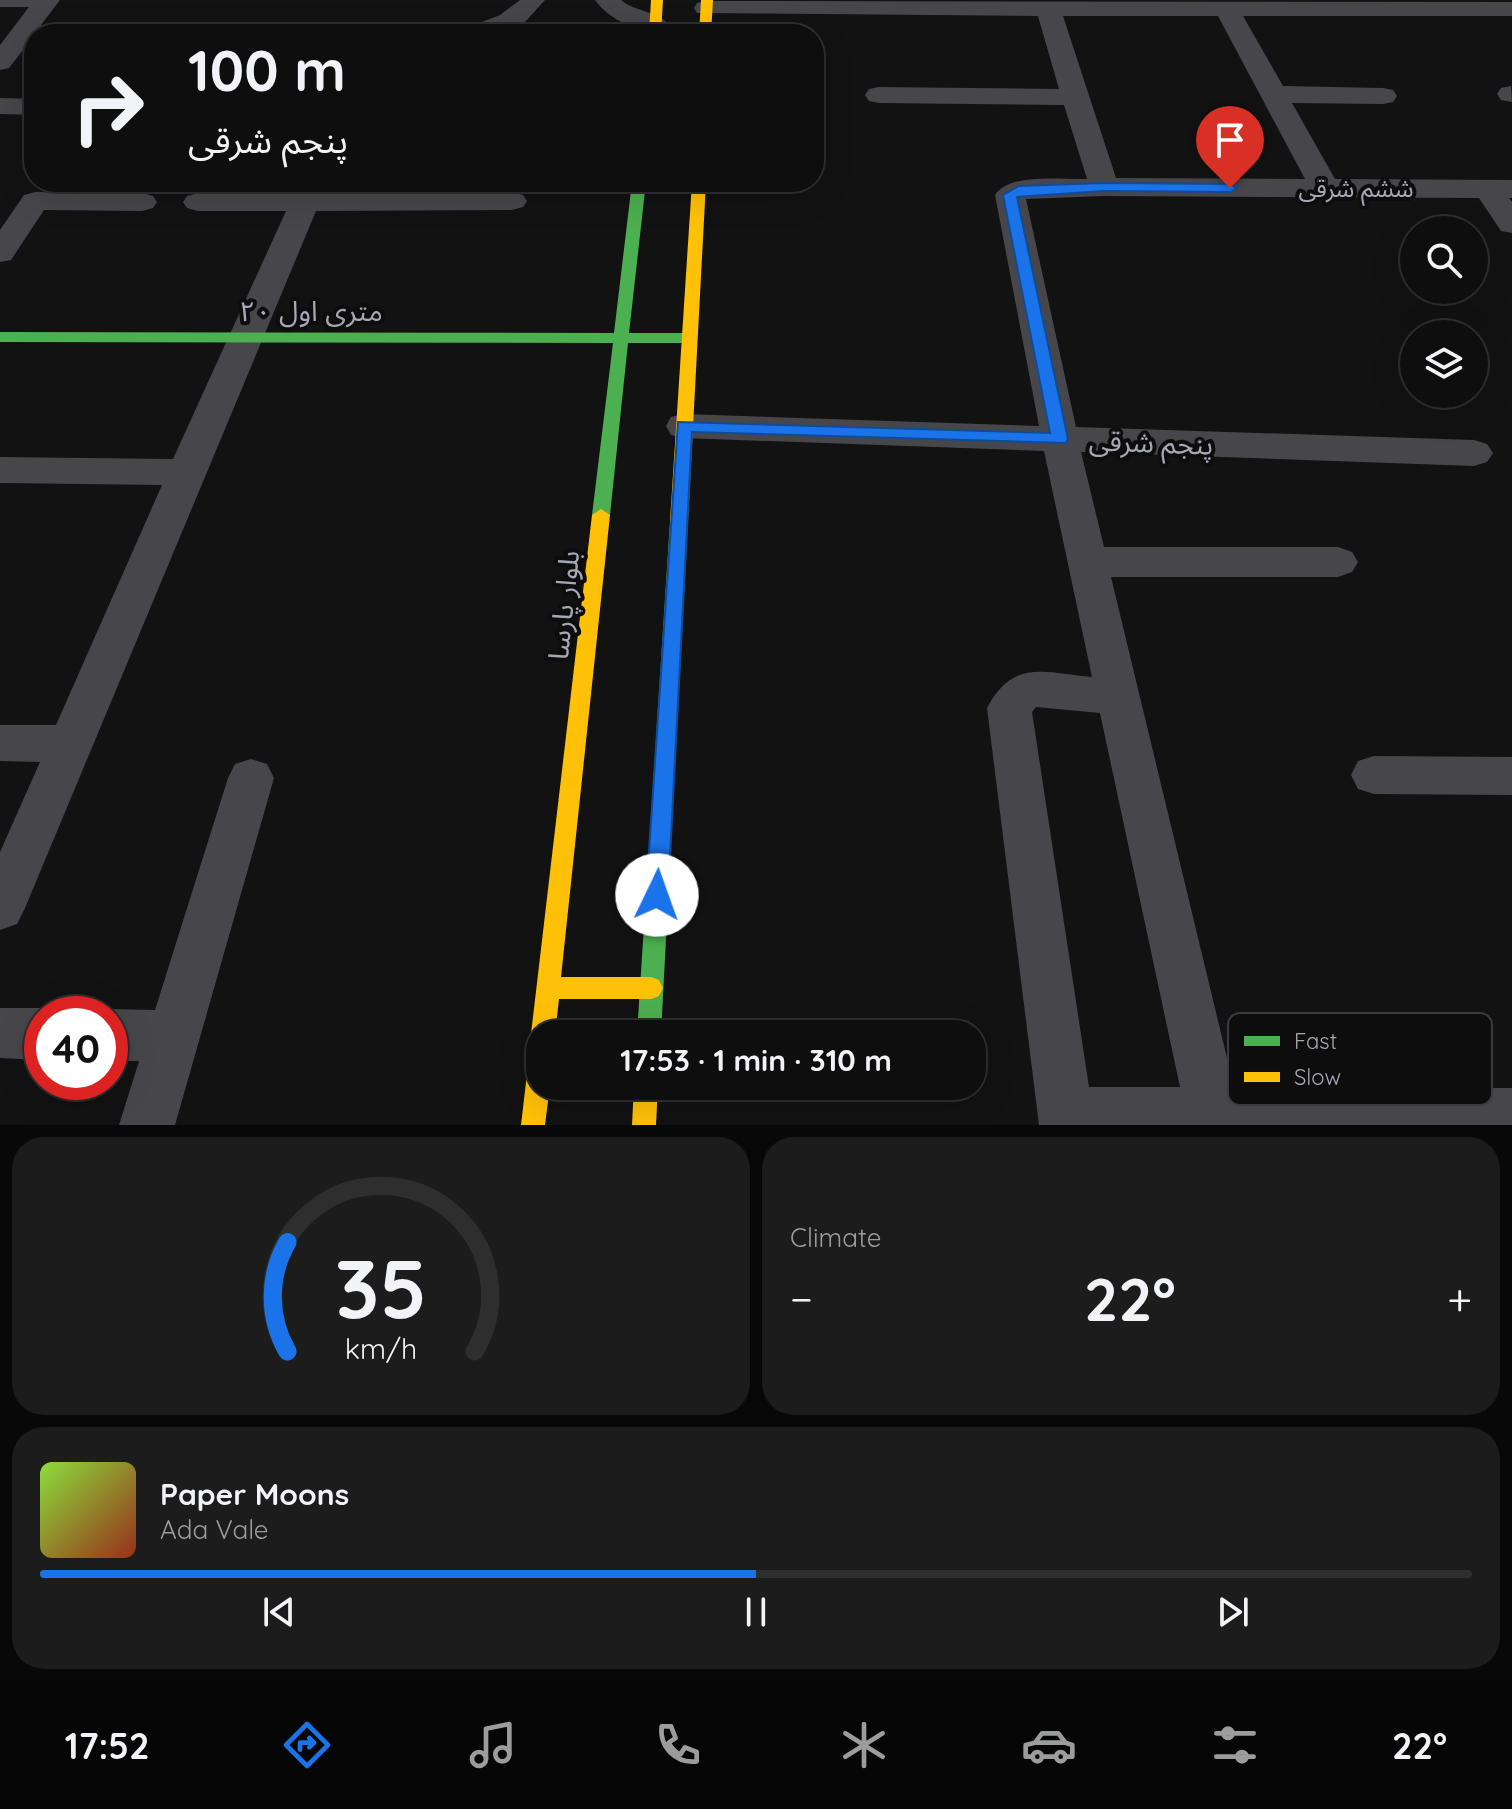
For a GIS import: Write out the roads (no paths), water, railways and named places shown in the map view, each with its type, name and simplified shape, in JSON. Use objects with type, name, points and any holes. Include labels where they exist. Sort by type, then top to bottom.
[{"type":"street","points":[[0,0],[48,0]]},
{"type":"street","points":[[30,24],[48,0]]},
{"type":"street","points":[[503,24],[526,10],[533,0]]},
{"type":"street","points":[[607,0],[621,13],[656,20]]},
{"type":"street","points":[[706,24],[707,4],[1048,9],[1512,9]]},
{"type":"street","points":[[1048,9],[1104,187]]},
{"type":"street","points":[[1227,9],[1325,188]]},
{"type":"street","points":[[273,24],[303,21],[347,24]]},
{"type":"street","points":[[0,62],[23,33]]},
{"type":"street","points":[[1274,94],[1383,96]]},
{"type":"street","points":[[879,95],[1076,97]]},
{"type":"street","points":[[0,106],[24,107]]},
{"type":"street","name":"ششم شرقی","points":[[1060,439],[1010,195],[1019,190],[1104,187],[1500,189]]},
{"type":"street","points":[[1500,189],[1512,224]]},
{"type":"street","points":[[0,253],[35,201],[86,192],[142,202]]},
{"type":"street","points":[[198,202],[305,202],[432,192],[512,201]]},
{"type":"street","name":"بلوار پارسا","points":[[545,1020],[638,192]]},
{"type":"street","points":[[650,1020],[698,192]]},
{"type":"street","points":[[0,908],[305,202]]},
{"type":"street","name":"۲۰ متری اول","points":[[0,337],[689,338]]},
{"type":"street","name":"پنجم شرقی","points":[[684,426],[1474,453]]},
{"type":"street","points":[[1060,439],[1213,1115]]},
{"type":"street","points":[[0,470],[186,472]]},
{"type":"street","points":[[1087,562],[1338,562]]},
{"type":"street","points":[[1117,697],[1026,689],[1009,708],[1066,1120],[1213,1115],[1512,1116]]},
{"type":"street","points":[[0,743],[70,744]]},
{"type":"street","points":[[1374,775],[1512,776]]},
{"type":"street","points":[[147,1125],[251,778]]},
{"type":"street","points":[[549,988],[651,988]]},
{"type":"street","points":[[0,1033],[24,1034]]},
{"type":"street","points":[[128,1035],[172,1036]]},
{"type":"street","points":[[533,1125],[536,1100]]},
{"type":"street","points":[[644,1125],[645,1100]]}]
